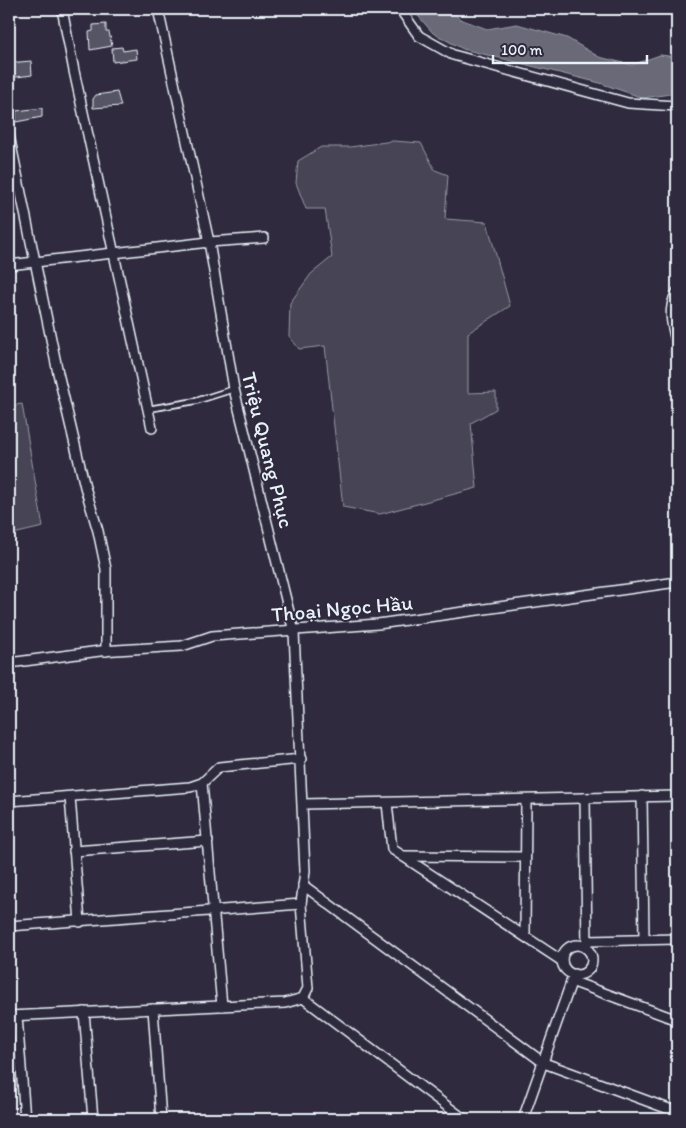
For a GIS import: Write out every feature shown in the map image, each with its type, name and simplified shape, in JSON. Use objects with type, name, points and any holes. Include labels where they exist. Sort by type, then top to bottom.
[{"type":"street","points":[[62,9],[152,428]]},
{"type":"street","name":"Triệu Quang Phục","points":[[158,9],[209,242],[234,389],[294,632],[302,760],[303,885],[301,904],[308,988],[303,998]]},
{"type":"street","points":[[400,9],[418,36],[452,55],[628,103],[677,106]]},
{"type":"street","points":[[9,135],[58,373],[106,569],[106,651]]},
{"type":"street","points":[[9,265],[209,242],[264,238]]},
{"type":"street","points":[[677,292],[671,306],[670,320],[677,344]]},
{"type":"street","name":"Thoại Ngọc Hầu","points":[[9,663],[106,651],[182,646],[212,636],[294,632],[462,614],[677,582]]},
{"type":"street","points":[[9,801],[190,786],[202,783],[219,767],[302,760]]},
{"type":"street","points":[[202,783],[222,1006]]},
{"type":"street","points":[[642,796],[644,940]]},
{"type":"street","points":[[303,804],[677,796]]},
{"type":"street","points":[[70,797],[80,922]]},
{"type":"street","points":[[523,1119],[572,978],[590,967],[591,958],[587,945],[585,798]]},
{"type":"street","points":[[526,800],[526,936]]},
{"type":"street","points":[[387,802],[392,849],[562,961],[572,978],[677,1020]]},
{"type":"street","points":[[74,851],[208,841]]},
{"type":"street","points":[[402,856],[525,857]]},
{"type":"street","points":[[303,885],[544,1063],[677,1112]]},
{"type":"street","points":[[9,926],[301,904]]},
{"type":"street","points":[[562,961],[568,948],[578,945],[677,939]]},
{"type":"street","points":[[25,1119],[13,1016],[285,1003],[303,998],[464,1119]]},
{"type":"street","points":[[153,1009],[162,1119]]},
{"type":"street","points":[[84,1012],[93,1119]]},
{"type":"lane","points":[[148,409],[196,401],[234,389]]},
{"type":"shaded area","points":[[393,141],[421,143],[435,170],[448,175],[445,219],[487,222],[510,306],[468,333],[468,393],[496,392],[496,409],[471,423],[477,488],[380,514],[343,507],[325,346],[299,349],[289,336],[290,303],[311,274],[332,257],[325,209],[306,209],[296,183],[298,161],[321,147],[350,147]]},
{"type":"shaded area","points":[[677,348],[677,392],[667,350]]},
{"type":"shaded area","points":[[22,404],[43,527],[9,535],[9,406]]},
{"type":"water","points":[[412,9],[450,9],[460,19],[487,29],[517,24],[567,38],[599,57],[632,65],[660,55],[677,57],[677,93],[643,98],[600,83],[463,49],[433,33]]},
{"type":"building","points":[[106,24],[106,32],[109,32],[112,46],[90,50],[89,32],[93,31],[93,25]]},
{"type":"building","points":[[122,47],[123,51],[136,49],[137,59],[113,62],[112,48]]},
{"type":"building","points":[[31,61],[32,75],[9,78],[9,63]]},
{"type":"building","points":[[117,92],[121,106],[93,108],[93,99],[96,95]]},
{"type":"building","points":[[42,108],[42,117],[16,122],[16,111]]}]
